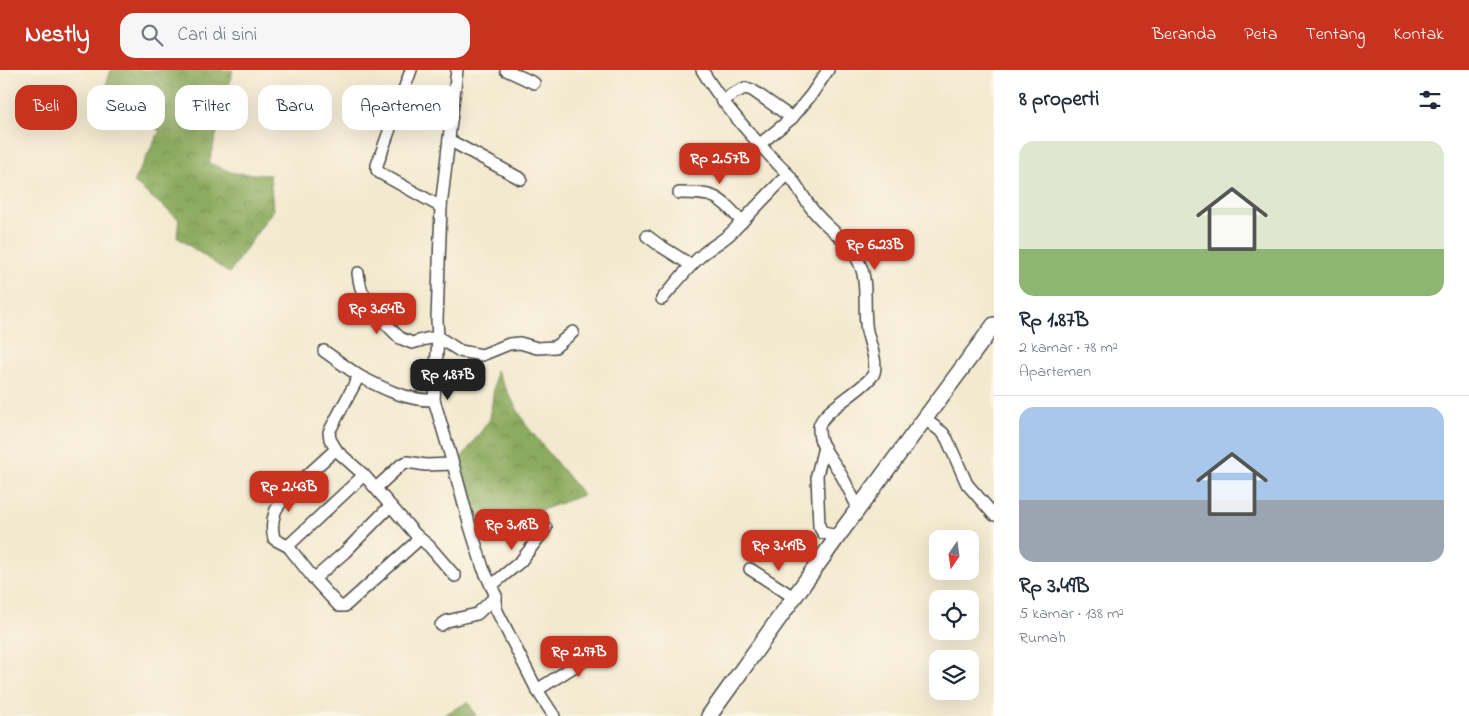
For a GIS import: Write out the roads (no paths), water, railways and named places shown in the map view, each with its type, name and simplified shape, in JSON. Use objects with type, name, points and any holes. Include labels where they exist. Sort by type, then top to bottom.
[{"type":"main road","points":[[709,716],[859,506],[994,325]]},
{"type":"street","points":[[411,70],[377,170],[441,207]]},
{"type":"street","points":[[457,70],[441,207],[438,337],[434,400],[468,523],[493,591],[496,609],[537,690],[554,716]]},
{"type":"street","points":[[506,70],[534,83]]},
{"type":"street","points":[[702,70],[723,102],[788,174],[798,187],[806,203],[851,248],[862,268],[864,315],[874,371],[872,376],[860,388],[833,409],[819,425],[820,439],[859,506]]},
{"type":"street","points":[[760,144],[792,118],[828,70]]},
{"type":"street","points":[[723,102],[732,94],[745,88],[752,90],[792,118]]},
{"type":"street","points":[[449,140],[522,179]]},
{"type":"street","points":[[662,299],[691,265],[712,246],[725,238],[788,174]]},
{"type":"street","points":[[678,193],[695,193],[716,197],[726,204],[742,222]]},
{"type":"street","points":[[646,236],[691,265]]},
{"type":"street","points":[[358,274],[362,292],[382,306],[385,323],[400,338],[412,344],[438,337],[460,351],[482,354],[509,344],[520,343],[537,348],[555,347],[573,332]]},
{"type":"street","points":[[324,351],[358,376],[392,392],[422,400],[434,400]]},
{"type":"street","points":[[358,376],[329,432],[330,438],[337,450],[364,475],[454,576]]},
{"type":"street","points":[[925,419],[947,439],[968,486],[994,515]]},
{"type":"street","points":[[824,447],[818,475],[819,526],[822,533],[838,536]]},
{"type":"street","points":[[337,450],[279,504],[275,512],[272,533],[274,539],[289,547],[314,579],[339,606],[345,606],[415,543],[416,535]]},
{"type":"street","points":[[376,488],[402,464],[408,462],[426,465],[453,464]]},
{"type":"street","points":[[289,547],[364,475]]},
{"type":"street","points":[[314,579],[345,552],[390,506]]},
{"type":"street","points":[[441,625],[476,614],[546,528]]},
{"type":"street","points":[[750,569],[794,598]]},
{"type":"street","points":[[537,690],[608,645]]}]
